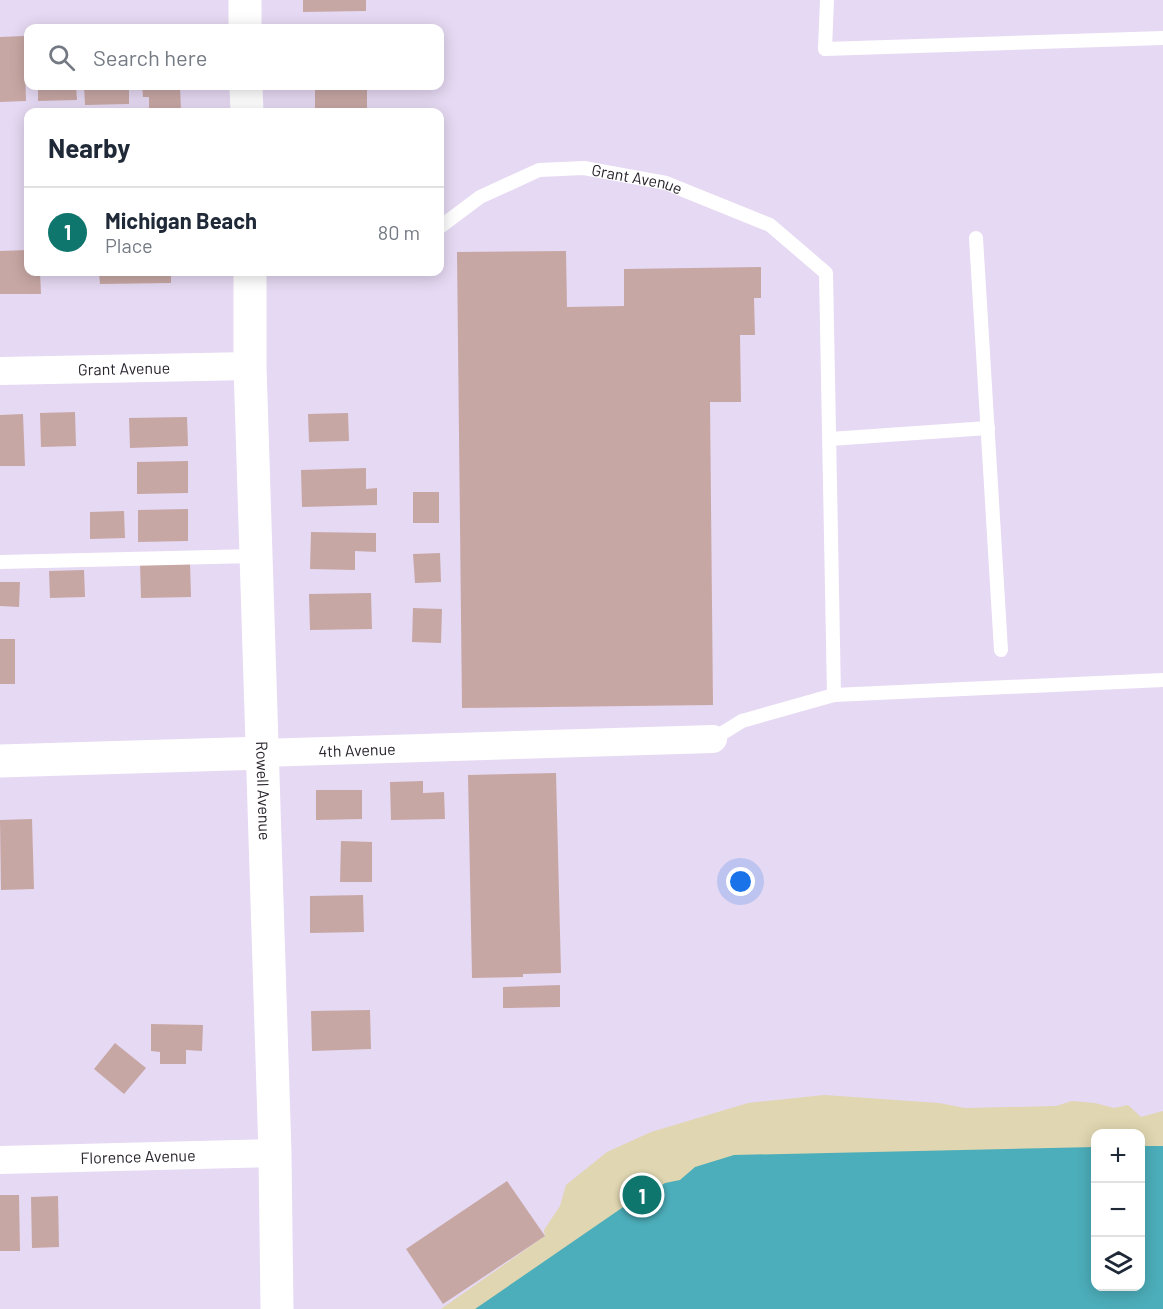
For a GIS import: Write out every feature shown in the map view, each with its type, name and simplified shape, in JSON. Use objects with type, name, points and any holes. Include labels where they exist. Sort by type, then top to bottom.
[{"type":"street","points":[[245,0],[245,24]]},
{"type":"street","points":[[246,90],[247,108]]},
{"type":"street","name":"Rowell Avenue","points":[[249,276],[255,556],[275,1153],[277,1309]]},
{"type":"street","name":"Grant Avenue","points":[[0,371],[250,366]]},
{"type":"street","name":"4th Avenue","points":[[0,761],[713,739]]},
{"type":"street","name":"Florence Avenue","points":[[0,1160],[275,1153]]},
{"type":"lane","points":[[827,0],[825,49],[1163,38]]},
{"type":"lane","name":"Grant Avenue","points":[[444,224],[480,197],[539,170],[584,168],[666,183],[770,225],[826,273],[830,439]]},
{"type":"lane","points":[[976,238],[1001,650]]},
{"type":"lane","points":[[834,695],[830,439],[988,428]]},
{"type":"lane","points":[[0,562],[255,556]]},
{"type":"lane","points":[[713,739],[742,721],[834,695],[1163,680]]},
{"type":"sand","points":[[824,1095],[939,1103],[965,1108],[1056,1106],[1072,1101],[1095,1103],[1114,1108],[1128,1105],[1141,1117],[1163,1111],[1163,1165],[1145,1167],[1145,1129],[1091,1129],[1091,1171],[528,1309],[441,1309],[545,1236],[544,1230],[560,1206],[566,1185],[607,1152],[651,1132],[748,1103]]},
{"type":"water","points":[[1145,1146],[1163,1146],[1163,1309],[475,1309],[632,1201],[643,1198],[665,1183],[680,1180],[695,1167],[734,1155],[1091,1147],[1091,1291],[1145,1291]]},
{"type":"building","points":[[303,0],[366,0],[366,11],[303,12]]},
{"type":"building","points":[[24,36],[26,101],[0,102],[0,37]]},
{"type":"building","points":[[38,90],[76,90],[77,100],[38,101]]},
{"type":"building","points":[[84,90],[129,90],[129,104],[85,105]]},
{"type":"building","points":[[142,90],[180,90],[181,108],[149,108],[149,97],[143,97]]},
{"type":"building","points":[[315,90],[367,90],[367,108],[315,108]]},
{"type":"building","points":[[24,250],[24,276],[40,276],[41,294],[0,294],[0,251]]},
{"type":"building","points":[[566,251],[567,307],[624,306],[624,269],[761,267],[761,298],[754,298],[755,335],[740,335],[741,402],[710,402],[713,705],[462,708],[457,252]]},
{"type":"building","points":[[99,276],[171,276],[171,283],[100,284]]},
{"type":"building","points":[[75,412],[76,446],[41,447],[40,413]]},
{"type":"building","points":[[348,413],[349,441],[309,442],[308,414]]},
{"type":"building","points":[[23,414],[25,466],[0,466],[0,415]]},
{"type":"building","points":[[187,417],[188,446],[130,448],[129,418]]},
{"type":"building","points":[[188,461],[188,493],[137,494],[137,462]]},
{"type":"building","points":[[366,468],[366,489],[377,488],[377,505],[302,507],[301,470]]},
{"type":"building","points":[[413,492],[439,492],[439,523],[413,523]]},
{"type":"building","points":[[188,509],[188,541],[138,542],[138,510]]},
{"type":"building","points":[[124,511],[125,538],[90,539],[90,512]]},
{"type":"building","points":[[311,532],[376,533],[376,552],[355,551],[355,570],[310,569]]},
{"type":"building","points":[[440,553],[441,582],[415,583],[413,554]]},
{"type":"building","points":[[190,563],[191,597],[141,598],[140,564]]},
{"type":"building","points":[[84,570],[85,597],[50,598],[49,571]]},
{"type":"building","points":[[0,582],[20,582],[19,607],[0,606]]},
{"type":"building","points":[[371,593],[372,629],[310,630],[309,594]]},
{"type":"building","points":[[413,608],[442,609],[441,643],[412,642]]},
{"type":"building","points":[[0,639],[15,639],[15,684],[0,684]]},
{"type":"building","points":[[556,773],[561,973],[523,974],[523,977],[472,978],[468,775]]},
{"type":"building","points":[[423,781],[423,793],[444,792],[445,819],[391,820],[390,782]]},
{"type":"building","points":[[316,790],[362,790],[362,819],[316,820]]},
{"type":"building","points":[[32,819],[34,889],[1,890],[0,820]]},
{"type":"building","points":[[341,841],[372,842],[372,882],[340,882]]},
{"type":"building","points":[[363,895],[364,932],[310,933],[310,896]]},
{"type":"building","points":[[560,985],[560,1007],[503,1008],[503,987]]},
{"type":"building","points":[[370,1010],[371,1049],[312,1051],[311,1011]]},
{"type":"building","points":[[151,1024],[203,1025],[202,1051],[186,1050],[186,1064],[160,1064],[160,1052],[151,1051]]},
{"type":"building","points":[[115,1043],[146,1068],[124,1094],[94,1069]]},
{"type":"building","points":[[507,1181],[545,1236],[443,1304],[406,1249]]},
{"type":"building","points":[[0,1195],[19,1195],[20,1251],[0,1251]]},
{"type":"building","points":[[58,1196],[59,1247],[32,1248],[31,1197]]},
{"type":"place","name":"Michigan Beach","points":[[642,1195]]}]
